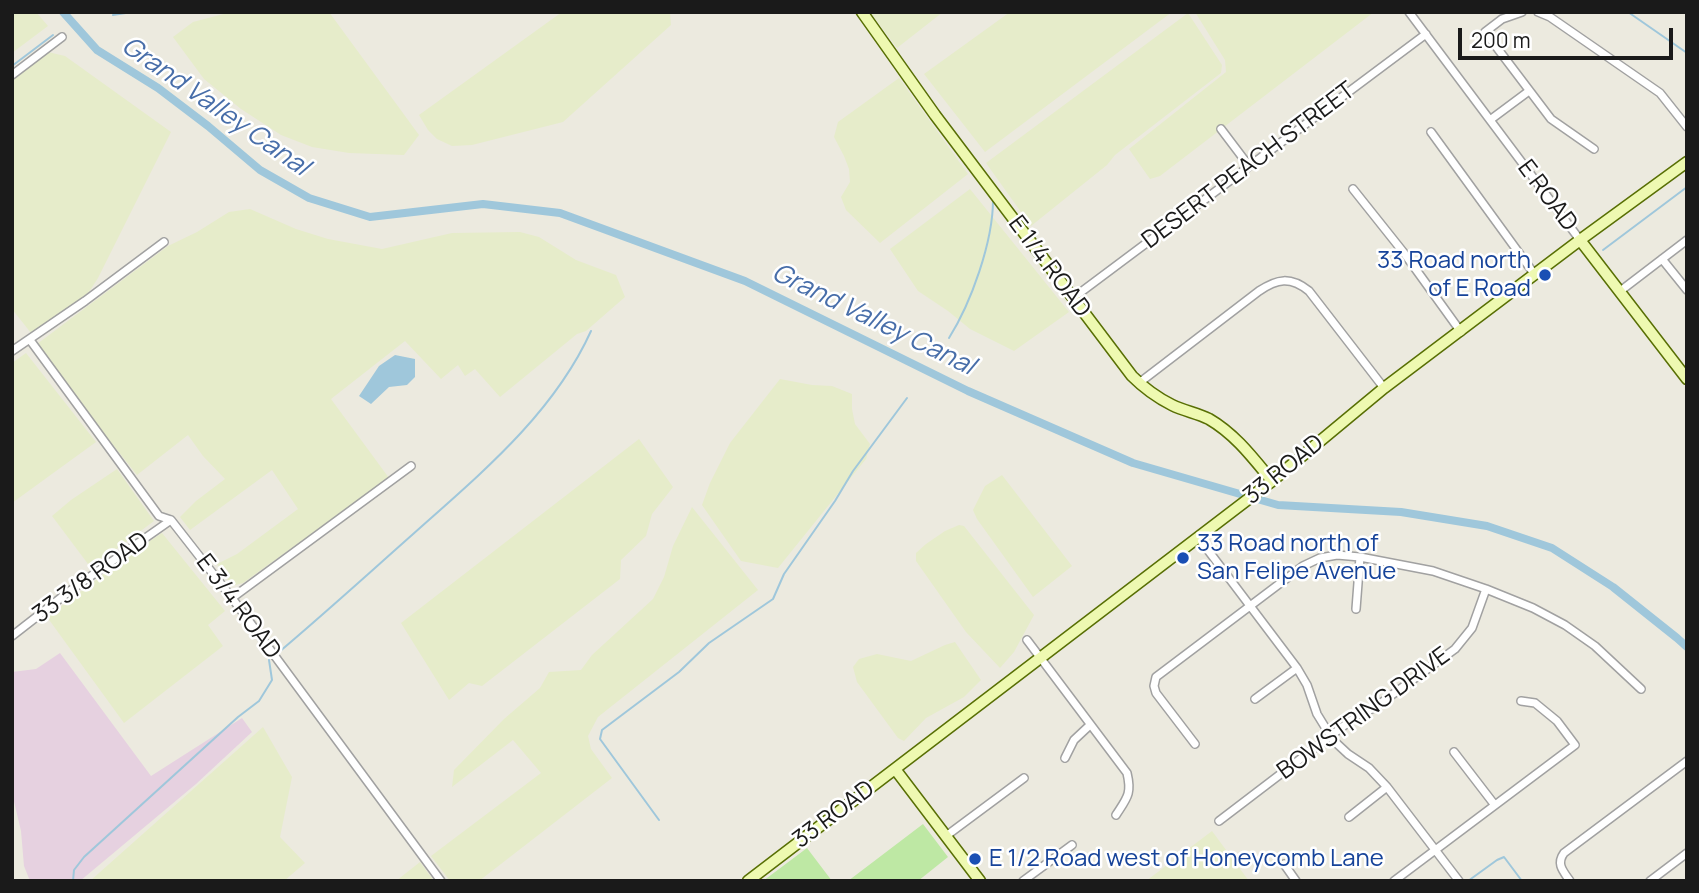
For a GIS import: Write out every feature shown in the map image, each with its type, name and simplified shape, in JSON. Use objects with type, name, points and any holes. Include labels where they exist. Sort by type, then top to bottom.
[{"type":"main road","name":"E 1/4 ROAD","points":[[862,12],[935,115],[1139,383],[1173,405],[1207,418],[1225,429],[1272,481]]},
{"type":"main road","name":"33 ROAD","points":[[748,881],[1272,481],[1384,388],[1687,162]]},
{"type":"main road","name":"E ROAD","points":[[1580,240],[1687,379]]},
{"type":"main road","points":[[895,769],[980,881]]},
{"type":"street","name":"E ROAD","points":[[1409,12],[1580,240]]},
{"type":"street","points":[[1522,12],[1502,19],[1485,32],[1551,119],[1594,149]]},
{"type":"street","points":[[1538,12],[1550,17],[1660,93],[1687,127]]},
{"type":"street","name":"DESERT PEACH STREET","points":[[1073,298],[1426,34]]},
{"type":"street","points":[[12,75],[62,37]]},
{"type":"street","points":[[1490,120],[1530,91]]},
{"type":"street","points":[[1221,129],[1249,166]]},
{"type":"street","points":[[1431,132],[1535,275]]},
{"type":"street","points":[[1353,189],[1404,253],[1461,332]]},
{"type":"street","points":[[1619,292],[1687,240]]},
{"type":"street","points":[[12,351],[164,242]]},
{"type":"street","points":[[1662,259],[1687,290]]},
{"type":"street","points":[[1139,383],[1259,291],[1283,280],[1297,283],[1309,291],[1384,388]]},
{"type":"street","name":"E 3/4 ROAD","points":[[30,340],[159,516],[171,520],[232,598],[441,881]]},
{"type":"street","points":[[232,598],[411,466]]},
{"type":"street","name":"33 3/8 ROAD","points":[[12,636],[71,590],[171,520]]},
{"type":"street","points":[[1198,537],[1297,668],[1307,685],[1317,715],[1330,736],[1348,754],[1369,768],[1387,787],[1459,881]]},
{"type":"street","points":[[1195,744],[1156,693],[1156,677],[1303,566],[1320,558],[1337,555],[1433,571],[1533,608],[1565,625],[1595,646],[1641,689]]},
{"type":"street","points":[[1356,609],[1360,557]]},
{"type":"street","name":"BOWSTRING DRIVE","points":[[1219,821],[1358,715],[1374,708],[1455,649],[1472,628],[1486,589]]},
{"type":"street","points":[[1027,640],[1127,773],[1130,788],[1116,815]]},
{"type":"street","points":[[1255,699],[1297,668]]},
{"type":"street","points":[[1394,881],[1575,745],[1556,721],[1535,703],[1521,701]]},
{"type":"street","points":[[1065,758],[1074,740],[1090,725]]},
{"type":"street","points":[[1454,752],[1494,804]]},
{"type":"street","points":[[1570,881],[1560,864],[1564,853],[1687,761]]},
{"type":"street","points":[[946,836],[1024,778]]},
{"type":"street","points":[[1349,817],[1387,787]]},
{"type":"street","points":[[1023,881],[1072,845]]},
{"type":"street","points":[[1650,881],[1687,853]]},
{"type":"street","points":[[1284,864],[1296,881]]},
{"type":"shaded area","points":[[60,653],[151,776],[242,718],[252,732],[196,784],[80,881],[30,881],[24,866],[21,831],[12,793],[12,672],[36,669]]},
{"type":"green space","points":[[12,12],[36,12],[48,26],[12,53]]},
{"type":"green space","points":[[231,12],[329,12],[419,135],[404,155],[349,153],[312,147],[281,135],[241,109],[204,79],[173,37],[193,22]]},
{"type":"green space","points":[[562,12],[670,12],[671,25],[563,122],[472,145],[452,146],[437,139],[428,130],[419,115]]},
{"type":"green space","points":[[870,12],[943,12],[897,48]]},
{"type":"green space","points":[[1010,12],[1172,12],[985,152],[924,74]]},
{"type":"green space","points":[[1195,12],[1374,12],[1160,176],[1150,179],[1129,149],[1226,72],[1225,60]]},
{"type":"green space","points":[[1188,13],[1222,65],[1221,73],[1115,155],[1107,165],[1031,226],[986,163]]},
{"type":"green space","points":[[48,52],[65,56],[171,132],[89,292],[31,333],[12,309],[12,81]]},
{"type":"green space","points":[[899,78],[968,174],[880,243],[846,210],[841,197],[850,182],[849,169],[834,137],[838,122]]},
{"type":"green space","points":[[970,189],[1069,312],[1014,351],[970,329],[918,291],[890,249]]},
{"type":"green space","points":[[250,209],[296,229],[328,239],[382,249],[452,233],[520,232],[539,237],[576,260],[616,275],[625,297],[586,331],[577,334],[500,397],[475,369],[465,376],[458,365],[441,379],[405,341],[331,399],[389,478],[243,583],[232,586],[217,564],[237,554],[298,509],[272,470],[190,530],[180,517],[225,479],[188,435],[137,475],[37,344],[168,246],[229,212]]},
{"type":"green space","points":[[26,353],[96,442],[12,503],[12,363]]},
{"type":"green space","points":[[780,379],[832,386],[852,394],[855,424],[870,444],[866,459],[778,568],[741,561],[702,505],[730,443]]},
{"type":"green space","points":[[639,439],[673,487],[652,514],[646,536],[621,560],[620,579],[482,686],[469,683],[449,700],[401,623]]},
{"type":"green space","points":[[117,469],[154,521],[91,568],[52,516]]},
{"type":"green space","points":[[1002,475],[1072,566],[1033,597],[973,510],[985,486]]},
{"type":"green space","points":[[692,507],[758,590],[598,717],[588,736],[591,749],[612,778],[479,881],[450,881],[431,856],[541,773],[513,740],[452,787],[454,770],[504,719],[540,688],[549,672],[581,670],[592,655],[653,599],[664,577],[673,546]]},
{"type":"green space","points":[[959,525],[964,526],[1034,615],[1014,652],[1000,668],[966,632],[916,561],[916,553],[926,544]]},
{"type":"green space","points":[[162,533],[225,611],[208,625],[223,646],[124,723],[47,617]]},
{"type":"green space","points":[[955,642],[981,680],[964,697],[926,718],[904,741],[898,738],[857,682],[853,667],[859,659],[877,654],[911,661]]},
{"type":"green space","points":[[263,727],[292,777],[280,837],[305,863],[284,881],[90,881]]},
{"type":"green space","points":[[923,824],[948,857],[918,881],[848,881]]},
{"type":"green space","points":[[1212,831],[1249,881],[1146,881]]},
{"type":"green space","points":[[807,848],[832,881],[763,881]]},
{"type":"green space","points":[[420,862],[434,881],[396,881]]},
{"type":"water","points":[[395,355],[415,359],[415,377],[407,385],[389,387],[371,404],[359,396],[379,366]]},
{"type":"waterway","name":"Grand Valley Canal","points":[[63,12],[97,50],[158,88],[260,170],[309,198],[370,217],[483,204],[560,213],[745,281],[968,391],[1133,463],[1278,505],[1401,512],[1487,526],[1552,548],[1613,587],[1687,647]]},
{"type":"waterway","points":[[113,15],[132,12]]},
{"type":"waterway","points":[[1628,12],[1687,53]]},
{"type":"waterway","points":[[12,66],[53,35]]},
{"type":"waterway","points":[[1603,250],[1687,187]]},
{"type":"waterway","points":[[949,338],[965,308],[979,272],[989,234],[993,200]]},
{"type":"waterway","points":[[279,652],[463,490],[512,442],[556,390],[591,331]]},
{"type":"waterway","points":[[659,820],[600,739],[602,730],[679,672],[709,643],[773,599],[784,574],[853,471],[907,398]]},
{"type":"waterway","points":[[73,881],[74,870],[84,857],[259,701],[272,680],[269,660]]},
{"type":"waterway","points":[[1468,881],[1504,857],[1522,881]]},
{"type":"place","name":"33 Road north of E Road","points":[[1545,275]]},
{"type":"place","name":"33 Road north of San Felipe Avenue","points":[[1183,558]]},
{"type":"place","name":"E 1/2 Road west of Honeycomb Lane","points":[[975,859]]}]
